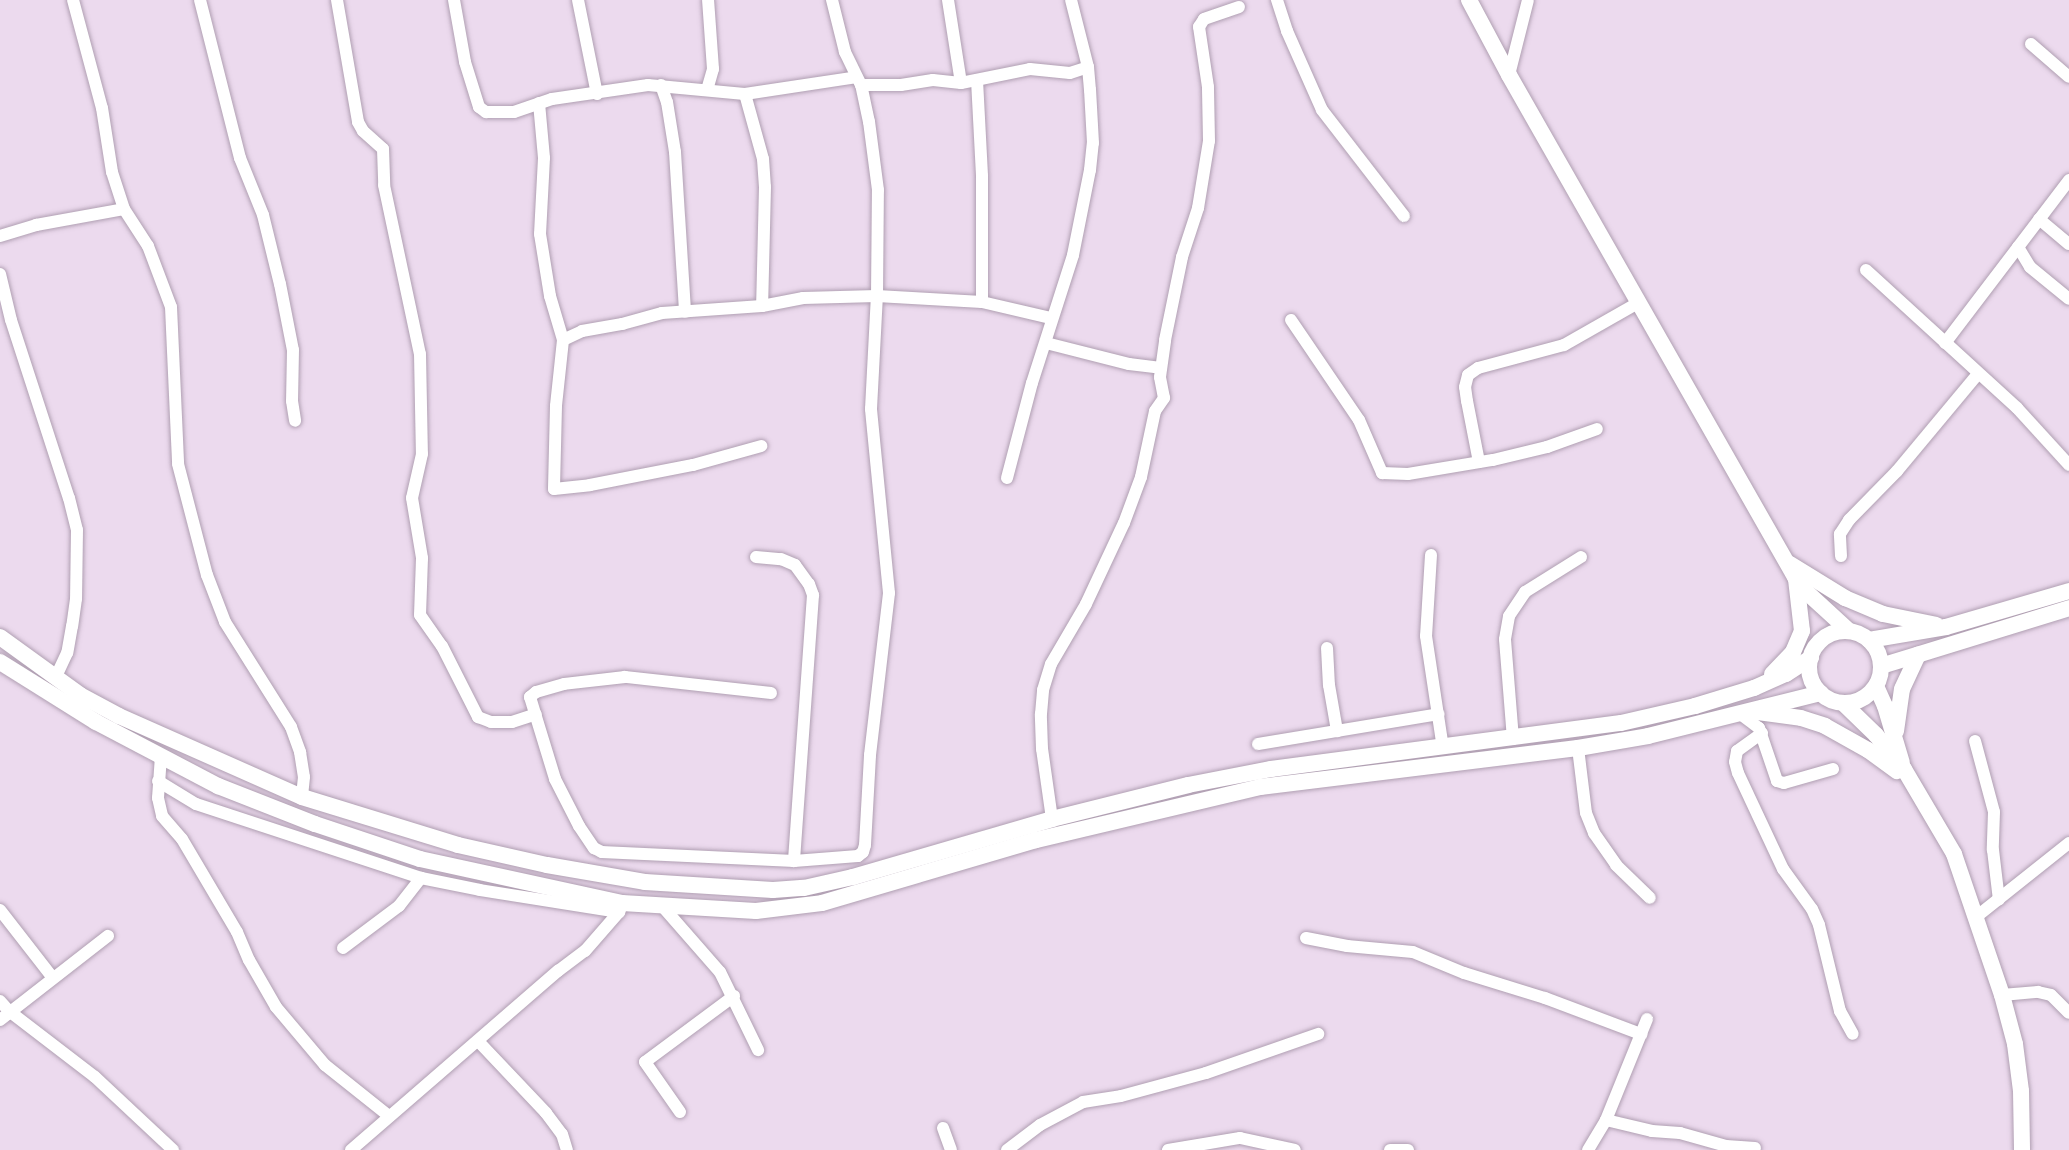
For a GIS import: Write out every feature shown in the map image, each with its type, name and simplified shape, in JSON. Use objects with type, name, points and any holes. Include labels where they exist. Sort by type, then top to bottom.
[{"type":"main road","points":[[1469,0],[1509,75],[1798,582],[1849,631],[1869,640],[1876,648],[1881,666],[1876,686],[1908,776]]},
{"type":"main road","points":[[1786,561],[1845,598],[1883,614],[1946,627]]},
{"type":"main road","points":[[1798,582],[1813,653],[1812,680],[1821,693],[1843,703],[1876,735],[1908,776],[1954,854],[2002,994],[2015,1044],[2021,1091],[2022,1150]]},
{"type":"main road","points":[[1754,687],[1788,658],[1798,644],[1802,619],[1798,582]]},
{"type":"main road","points":[[1869,640],[1946,627],[2069,591]]},
{"type":"main road","points":[[1881,666],[2069,608]]},
{"type":"main road","points":[[0,637],[80,695],[119,716],[302,797],[422,836],[536,863],[645,882],[773,891],[823,884],[1053,819],[1188,785],[1271,769],[1621,723],[1695,706],[1786,674],[1813,653],[1833,633],[1849,631]]},
{"type":"main road","points":[[1895,738],[1902,689],[1918,655]]},
{"type":"main road","points":[[0,662],[96,722],[242,797],[420,858],[621,908],[756,911],[801,906],[843,897],[1035,840],[1260,787],[1578,748],[1648,736],[1821,693]]},
{"type":"main road","points":[[1843,703],[1858,701],[1876,686]]},
{"type":"main road","points":[[1744,712],[1801,718],[1825,726],[1908,776]]},
{"type":"street","points":[[72,0],[102,108],[112,172],[124,209],[148,246],[171,307],[178,464],[207,575],[225,622],[291,727],[301,758],[304,777],[302,797]]},
{"type":"street","points":[[200,0],[240,158],[263,216],[280,284],[293,350],[292,400],[295,421]]},
{"type":"street","points":[[338,0],[358,122],[363,131],[383,149],[384,185],[420,354],[422,454],[412,498],[422,558],[420,615],[442,646],[477,717],[491,722],[512,722],[536,714]]},
{"type":"street","points":[[454,0],[465,62],[481,110],[514,112],[539,103],[667,85],[745,94],[859,81],[901,85],[933,80],[961,83],[1030,69],[1070,73],[1088,67]]},
{"type":"street","points":[[578,0],[597,94]]},
{"type":"street","points":[[708,0],[713,69],[708,90]]},
{"type":"street","points":[[771,693],[645,678],[607,678],[564,684],[536,692],[530,697],[555,779],[579,826],[594,848],[602,852],[794,861],[858,856],[863,852],[870,754],[889,593],[871,409],[877,296],[878,190],[869,122],[859,81],[845,52],[832,0]]},
{"type":"street","points":[[948,0],[961,83]]},
{"type":"street","points":[[1007,478],[1032,383],[1046,343],[1051,318],[1073,255],[1090,170],[1093,119],[1088,67],[1071,0]]},
{"type":"street","points":[[1277,0],[1287,31],[1322,110],[1404,216]]},
{"type":"street","points":[[1509,75],[1528,0]]},
{"type":"street","points":[[1053,819],[1042,749],[1043,690],[1051,664],[1086,604],[1131,505],[1141,477],[1155,411],[1164,398],[1161,368],[1172,302],[1182,257],[1198,208],[1209,141],[1208,87],[1199,27],[1204,19],[1239,7]]},
{"type":"street","points":[[2031,44],[2069,77]]},
{"type":"street","points":[[977,81],[983,196],[982,302]]},
{"type":"street","points":[[667,85],[679,204],[686,312]]},
{"type":"street","points":[[745,94],[763,159],[765,187],[762,306]]},
{"type":"street","points":[[539,103],[544,158],[540,234],[550,296],[563,340],[556,406],[554,489],[590,485],[693,465],[761,446]]},
{"type":"street","points":[[1945,343],[2069,180]]},
{"type":"street","points":[[0,236],[36,225],[124,209]]},
{"type":"street","points":[[2039,219],[2069,244]]},
{"type":"street","points":[[2018,247],[2030,267],[2069,299]]},
{"type":"street","points":[[1866,270],[1977,375],[2017,408],[2069,465]]},
{"type":"street","points":[[0,274],[11,320],[69,498],[77,530],[76,599],[67,653],[56,677]]},
{"type":"street","points":[[563,340],[582,331],[662,314],[762,306],[803,298],[877,296],[982,302],[1051,318]]},
{"type":"street","points":[[1479,462],[1465,387],[1468,375],[1478,368],[1564,345],[1638,303]]},
{"type":"street","points":[[1291,320],[1359,420],[1382,473],[1408,474],[1479,462],[1547,447],[1596,429]]},
{"type":"street","points":[[1046,343],[1107,359],[1161,368]]},
{"type":"street","points":[[1841,556],[1840,534],[1849,520],[1897,471],[1977,375]]},
{"type":"street","points":[[1431,555],[1426,636],[1443,748]]},
{"type":"street","points":[[756,557],[781,559],[795,565],[810,584],[813,594],[794,861]]},
{"type":"street","points":[[1513,739],[1505,639],[1509,616],[1525,592],[1581,557]]},
{"type":"street","points":[[1327,648],[1329,685],[1337,731]]},
{"type":"street","points":[[1744,712],[1762,733],[1777,781],[1784,783],[1833,769]]},
{"type":"street","points":[[1258,744],[1438,714]]},
{"type":"street","points":[[1762,733],[1737,751],[1735,762],[1738,773],[1783,869],[1812,909],[1819,925],[1840,1011],[1853,1034]]},
{"type":"street","points":[[1975,741],[1994,812],[1993,850],[1999,900]]},
{"type":"street","points":[[1578,748],[1586,813],[1594,833],[1616,865],[1650,898]]},
{"type":"street","points":[[161,756],[158,781],[162,816],[182,839],[237,932],[249,960],[276,1007],[325,1065],[389,1116]]},
{"type":"street","points":[[158,781],[196,804],[421,878],[480,891],[621,908]]},
{"type":"street","points":[[1976,917],[1999,900],[2023,877],[2069,843]]},
{"type":"street","points":[[343,948],[399,906],[421,878]]},
{"type":"street","points":[[351,1150],[558,971],[585,951],[621,908]]},
{"type":"street","points":[[663,908],[720,972],[734,996],[758,1050]]},
{"type":"street","points":[[0,910],[53,978]]},
{"type":"street","points":[[5,1015],[108,936]]},
{"type":"street","points":[[1306,938],[1347,946],[1413,952],[1464,973],[1545,998],[1641,1034]]},
{"type":"street","points":[[2002,994],[2038,992],[2051,995],[2068,1010]]},
{"type":"street","points":[[680,1112],[645,1062],[734,996]]},
{"type":"street","points":[[0,1000],[5,1015],[95,1077],[173,1150]]},
{"type":"street","points":[[1588,1150],[1606,1120],[1647,1019]]},
{"type":"street","points":[[1007,1150],[1040,1125],[1083,1102],[1121,1096],[1206,1074],[1318,1034]]},
{"type":"street","points":[[478,1041],[546,1113],[562,1134],[567,1150]]},
{"type":"street","points":[[1606,1120],[1652,1131],[1680,1133],[1726,1146],[1755,1148]]},
{"type":"street","points":[[943,1128],[951,1150]]},
{"type":"street","points":[[1168,1150],[1240,1138],[1295,1150]]},
{"type":"street","points":[[1390,1150],[1408,1150]]}]
